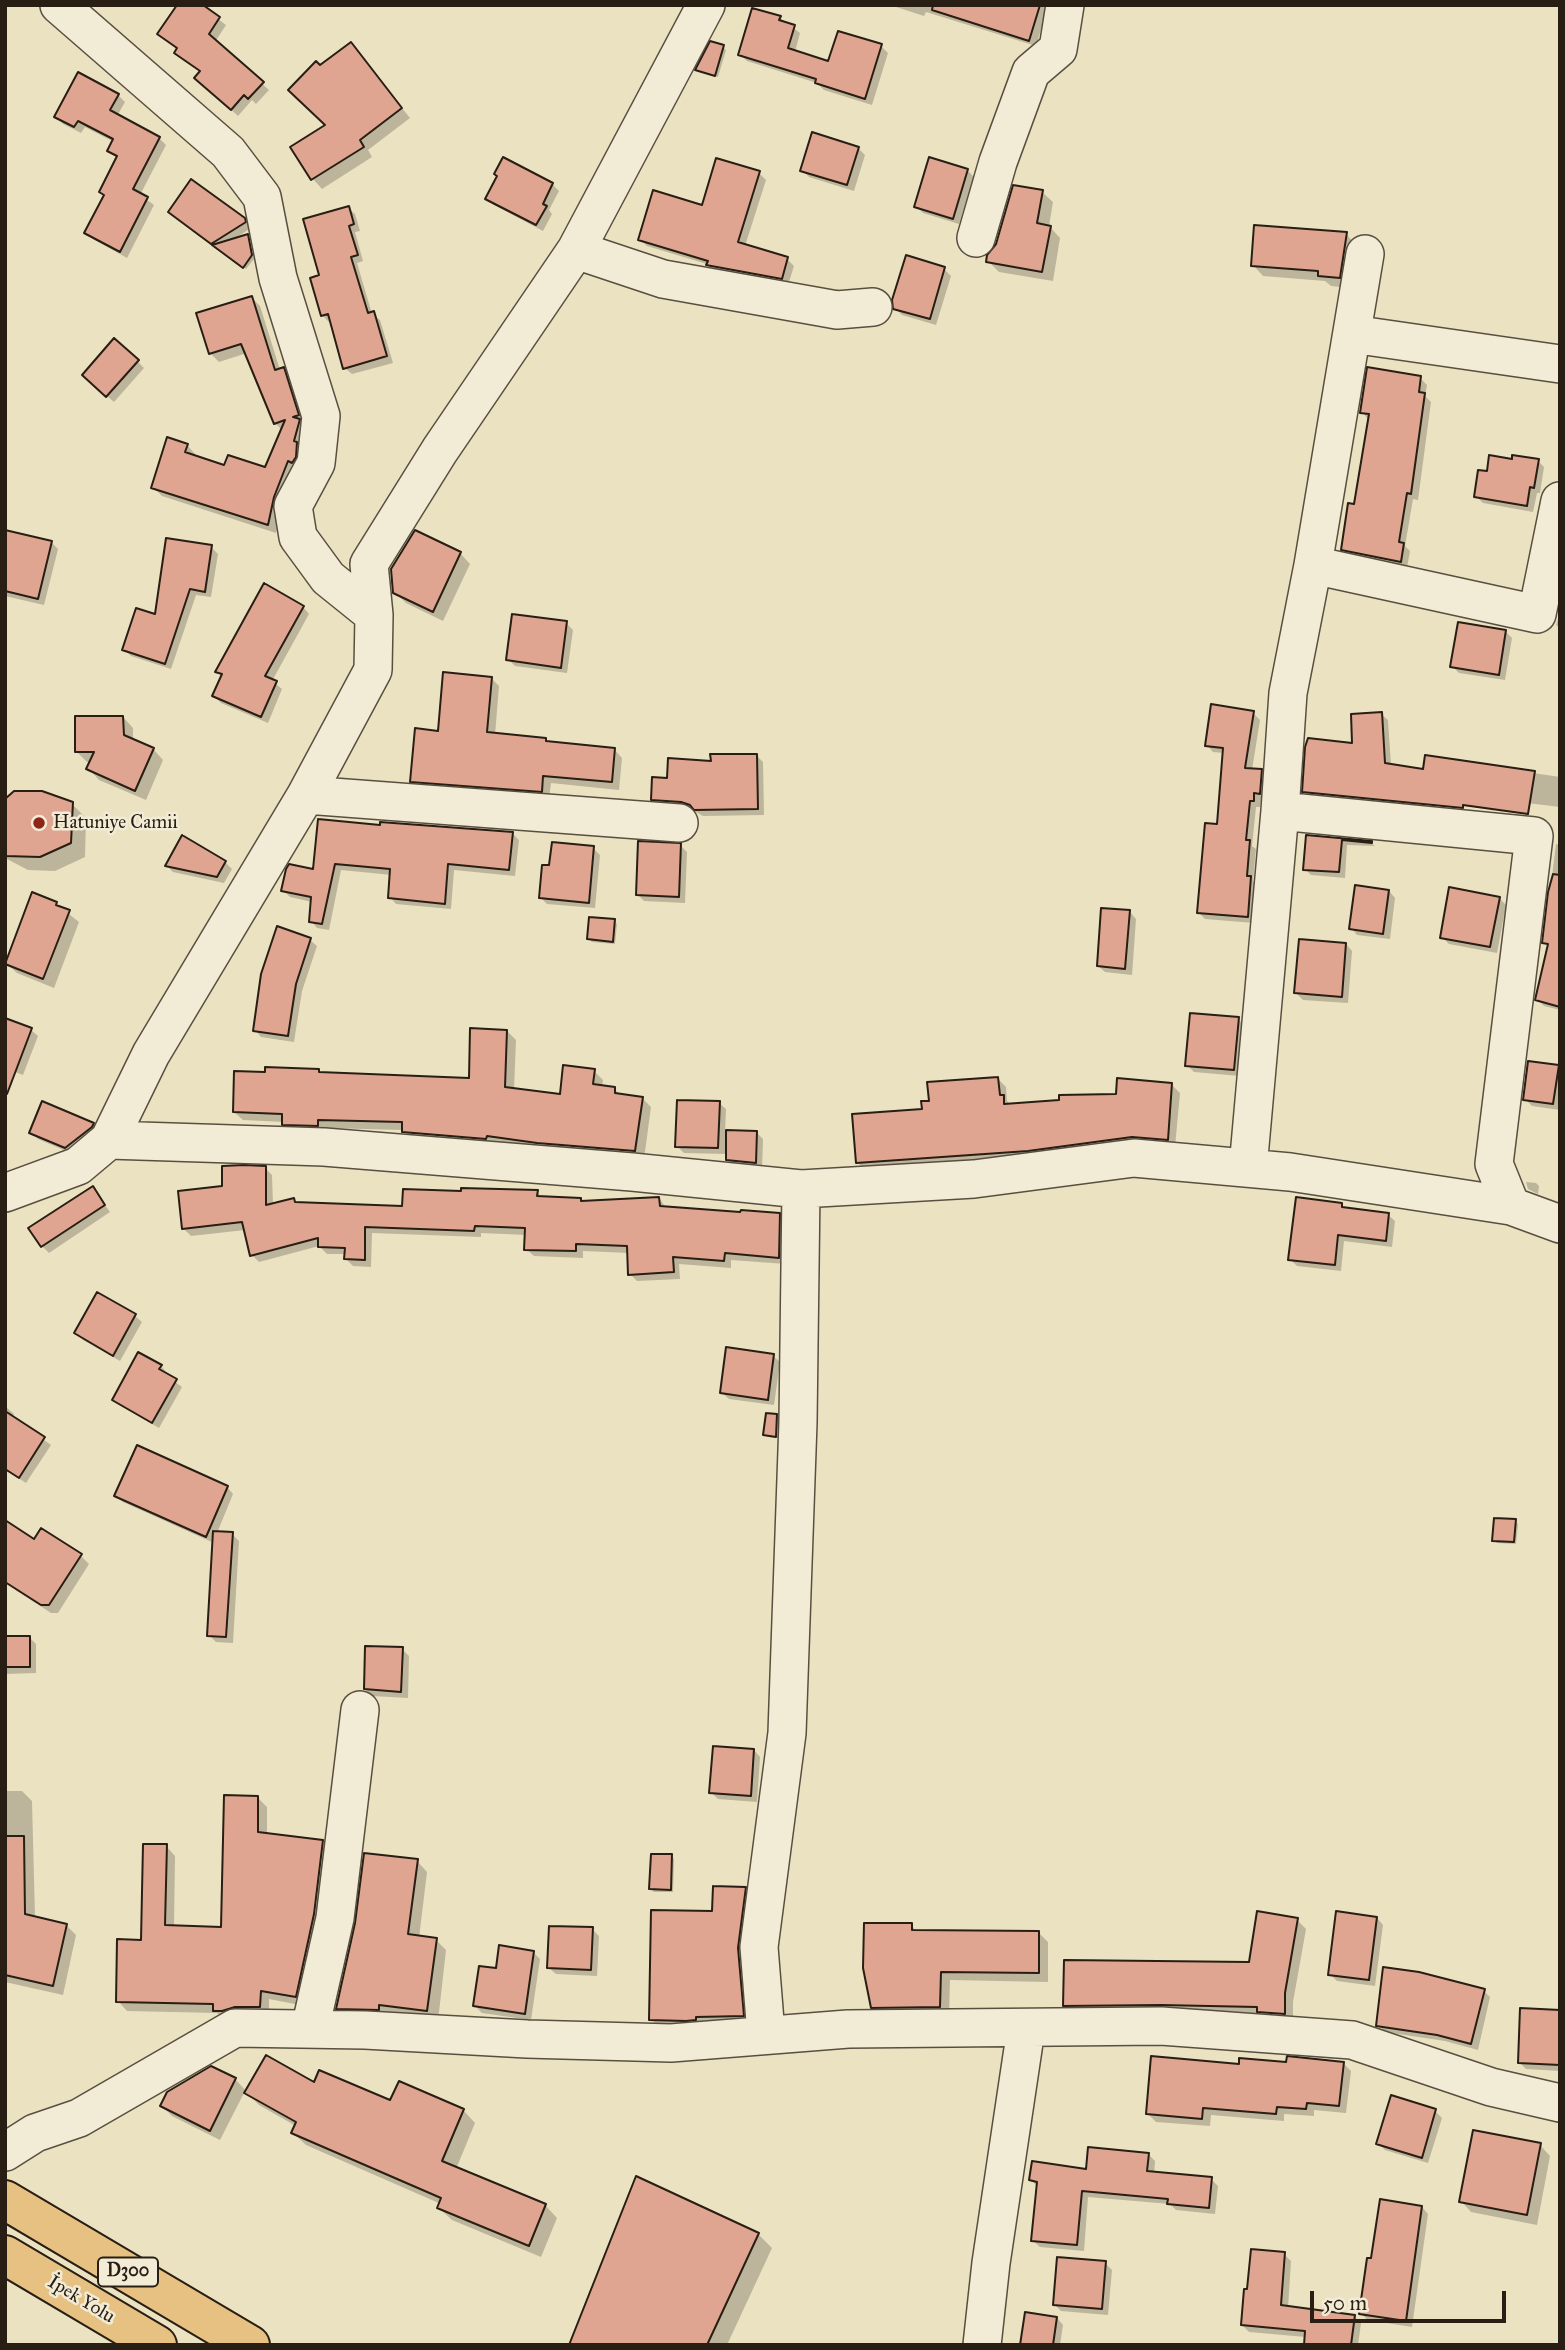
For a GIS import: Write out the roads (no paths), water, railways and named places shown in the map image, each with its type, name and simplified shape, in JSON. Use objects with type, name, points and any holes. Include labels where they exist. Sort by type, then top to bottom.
[{"type":"highway","name":"D300","points":[[5,2200],[250,2345]]},
{"type":"highway","name":"İpek Yolu","points":[[5,2255],[156,2345]]},
{"type":"street","points":[[59,5],[228,152],[262,197],[278,278],[321,416],[316,463],[293,506],[298,537],[328,578],[374,615]]},
{"type":"street","points":[[5,1193],[78,1166],[108,1140],[151,1054],[306,795],[373,670],[374,615],[369,564],[440,450],[576,250],[706,5]]},
{"type":"street","points":[[976,238],[998,162],[1031,72],[1058,49],[1065,5]]},
{"type":"street","points":[[576,250],[663,279],[837,310],[873,307]]},
{"type":"street","points":[[1248,1168],[1288,693],[1313,565],[1365,254]]},
{"type":"street","points":[[1352,334],[1560,364]]},
{"type":"street","points":[[1313,565],[1537,614],[1560,500]]},
{"type":"street","points":[[306,795],[679,823]]},
{"type":"street","points":[[1280,811],[1534,836],[1494,1164],[1511,1206]]},
{"type":"street","points":[[108,1140],[324,1147],[632,1172],[801,1189],[974,1179],[1134,1158],[1290,1172],[1511,1206],[1560,1224]]},
{"type":"street","points":[[765,2034],[759,1947],[787,1733],[798,1422],[801,1189]]},
{"type":"street","points":[[310,2029],[335,1918],[360,1710]]},
{"type":"street","points":[[5,2152],[35,2133],[79,2118],[235,2028],[671,2042],[848,2029],[1161,2026],[1352,2040],[1491,2087],[1560,2103]]},
{"type":"street","points":[[982,2345],[991,2263],[1026,2029]]},
{"type":"place","name":"Hatuniye Camii","points":[[39,823]]}]
